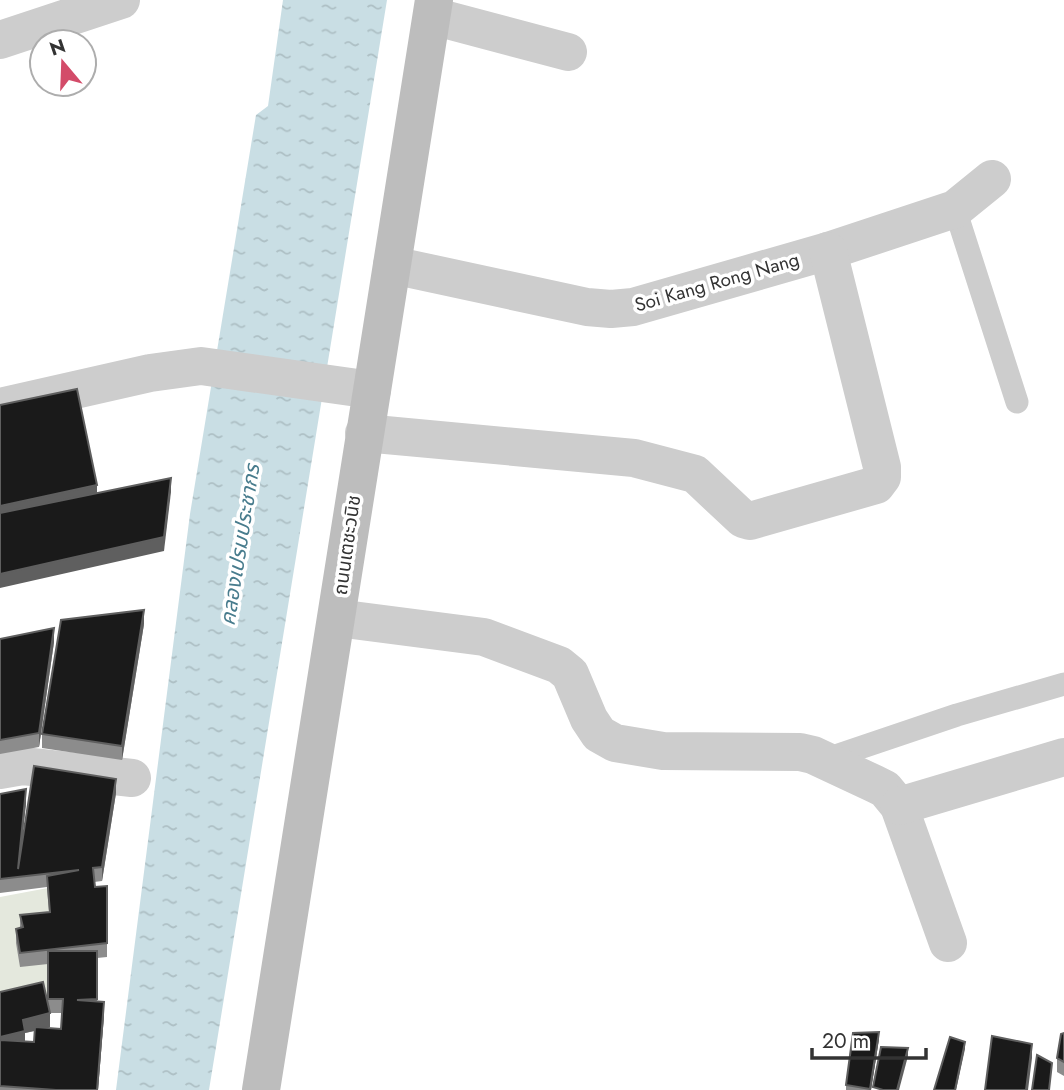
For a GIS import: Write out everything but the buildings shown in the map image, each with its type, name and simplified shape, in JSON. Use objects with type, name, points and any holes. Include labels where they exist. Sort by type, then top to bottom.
[{"type":"main road","name":"ถนนเตชะวนิช","points":[[261,1090],[433,8]]},
{"type":"street","points":[[0,40],[121,0]]},
{"type":"street","points":[[433,8],[568,52]]},
{"type":"street","points":[[955,209],[992,178]]},
{"type":"street","name":"Soi Kang Rong Nang","points":[[392,265],[587,307],[633,307],[828,251],[955,209]]},
{"type":"street","points":[[364,433],[634,458],[695,474],[743,519],[750,521],[876,485],[882,477],[881,467],[828,251]]},
{"type":"street","points":[[0,407],[150,373],[208,367],[372,390]]},
{"type":"street","points":[[337,618],[484,637],[559,665],[570,674],[589,719],[599,734],[615,743],[663,751],[800,752],[824,760],[885,789],[899,806],[948,943]]},
{"type":"street","points":[[899,806],[1064,757]]},
{"type":"street","points":[[0,770],[23,766],[132,778]]},
{"type":"lane","points":[[955,209],[1017,402]]},
{"type":"lane","points":[[824,760],[957,715],[1064,684]]},
{"type":"shaded area","points":[[53,887],[56,999],[0,1013],[0,897]]},
{"type":"water","name":"คลองเปรมประชากร","points":[[283,0],[387,0],[209,1090],[116,1090],[190,514],[256,115],[268,106]]}]
